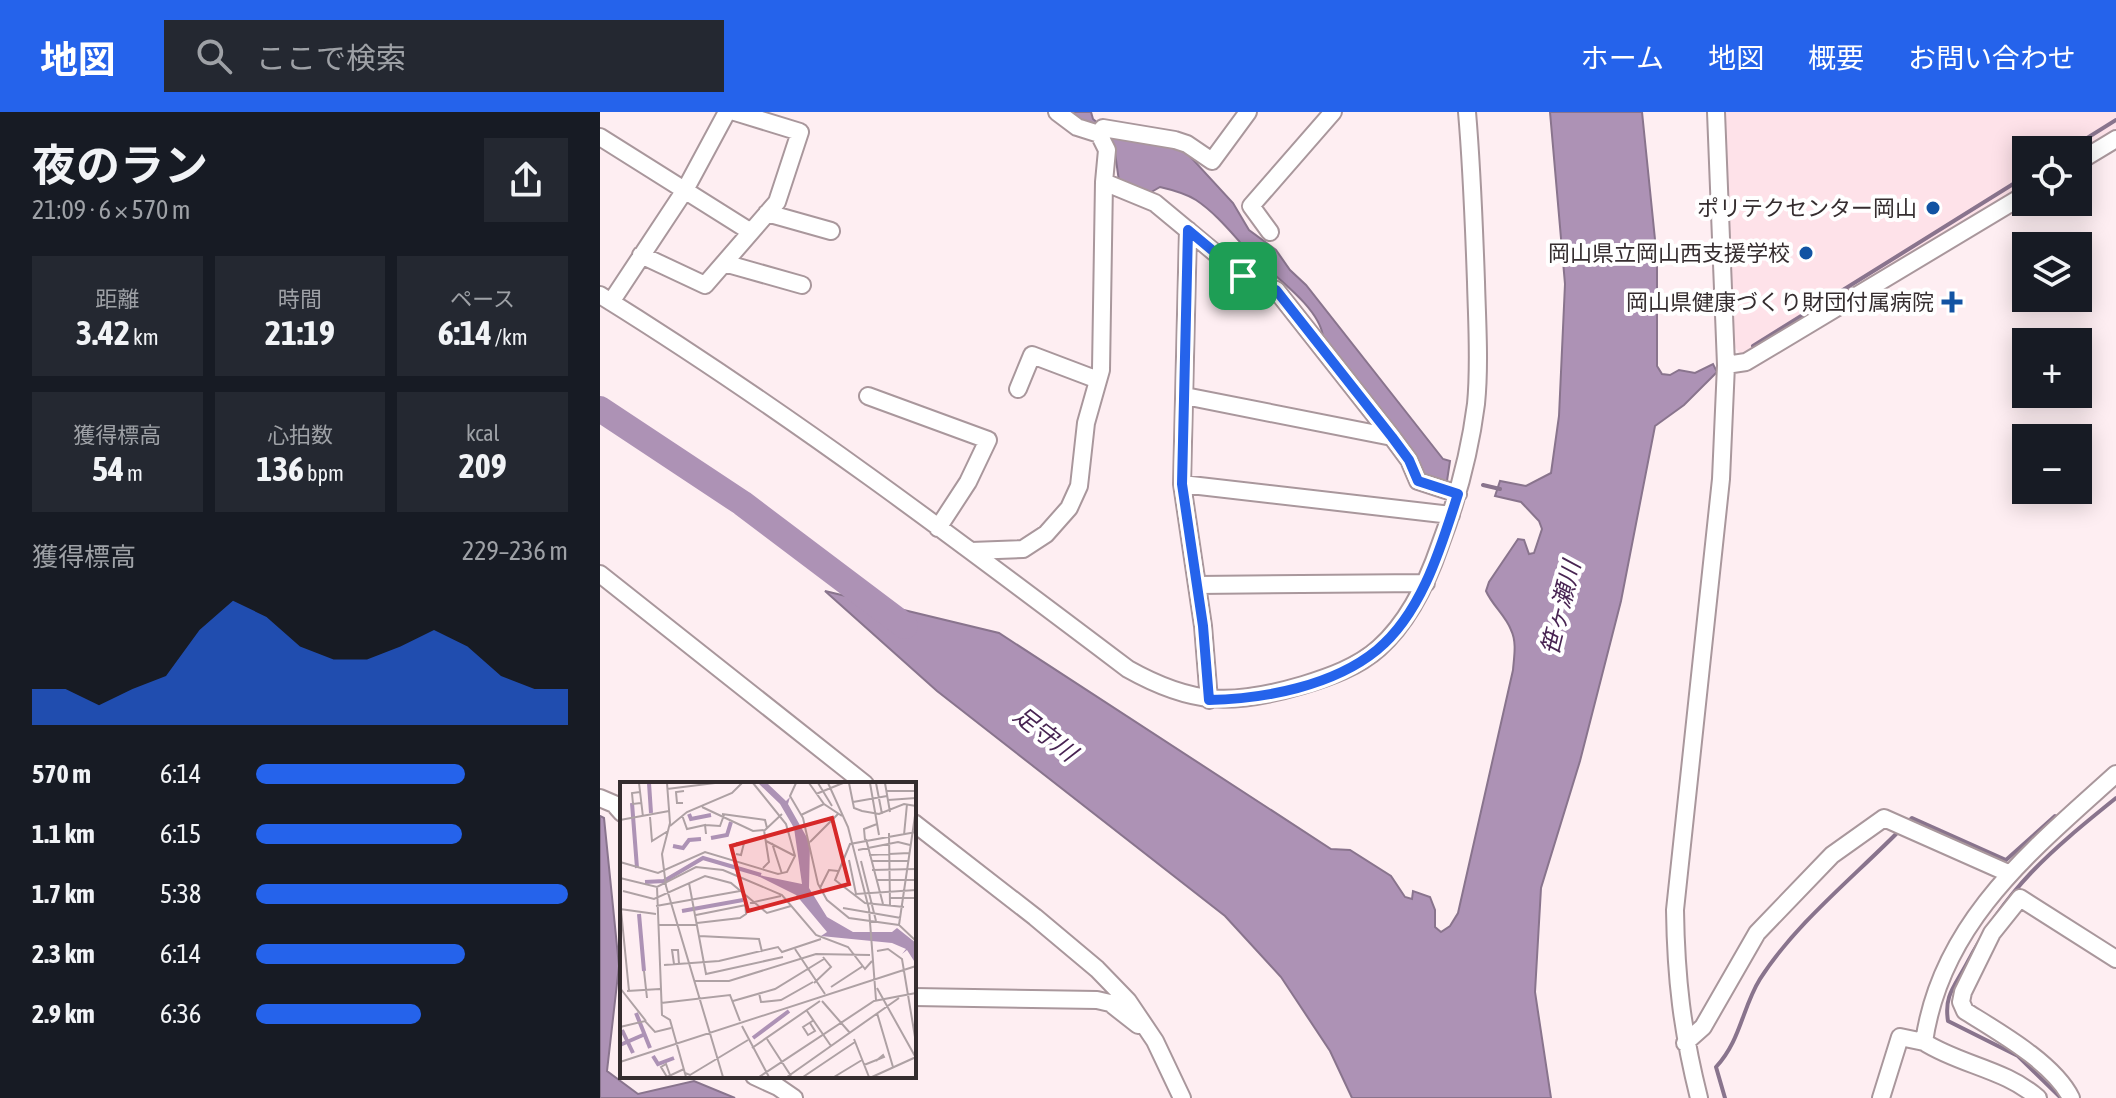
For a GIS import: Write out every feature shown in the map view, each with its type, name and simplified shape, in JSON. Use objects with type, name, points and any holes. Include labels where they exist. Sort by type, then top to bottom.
[{"type":"street","points":[[727,112],[685,190],[641,255],[605,298],[697,355],[808,431],[1128,669],[1161,687],[1209,700],[1237,699],[1294,688],[1326,678],[1352,665],[1377,650],[1392,635],[1426,583],[1458,494],[1476,403],[1477,319],[1467,112]]},
{"type":"street","points":[[641,255],[705,285],[777,202],[800,132],[735,112]]},
{"type":"street","points":[[1057,112],[1077,127],[1102,125],[1175,140],[1187,144],[1212,161],[1248,112]]},
{"type":"street","points":[[1270,232],[1251,206],[1333,112]]},
{"type":"street","points":[[1699,1098],[1685,1043],[1676,977],[1675,910],[1721,479],[1726,365],[1716,112]]},
{"type":"street","points":[[971,551],[1023,549],[1046,534],[1069,508],[1079,486],[1086,423],[1101,370],[1107,150],[1102,125]]},
{"type":"street","points":[[600,137],[751,232]]},
{"type":"street","points":[[2092,154],[2116,139]]},
{"type":"street","points":[[1104,182],[1155,203],[1243,276],[1276,290],[1392,437],[1409,460],[1418,481],[1458,494]]},
{"type":"street","points":[[1726,365],[1746,362],[2012,202]]},
{"type":"street","points":[[767,213],[831,231]]},
{"type":"street","points":[[1188,230],[1182,484],[1209,700]]},
{"type":"street","points":[[724,263],[802,285]]},
{"type":"street","points":[[1018,389],[1032,355],[1098,380]]},
{"type":"street","points":[[868,396],[988,440],[968,482],[938,528]]},
{"type":"street","points":[[1185,396],[1392,437]]},
{"type":"street","points":[[1182,484],[1451,515]]},
{"type":"street","points":[[600,574],[862,782]]},
{"type":"street","points":[[1197,585],[1426,583]]},
{"type":"street","points":[[1924,1042],[1936,990],[1958,943],[2008,873],[2116,774]]},
{"type":"street","points":[[600,798],[614,804],[620,811]]},
{"type":"street","points":[[1685,1043],[1703,1027],[1757,933],[1832,855],[1884,818],[2008,873]]},
{"type":"street","points":[[916,825],[1097,969],[1128,1001],[1147,1029],[1182,1098]]},
{"type":"street","points":[[2071,1098],[2066,1088],[2023,1048],[1965,1011],[1961,1002],[1963,992],[1992,933],[2020,898],[2116,959]]},
{"type":"street","points":[[916,997],[1097,1000],[1110,1003],[1133,1023],[1147,1029]]},
{"type":"street","points":[[1881,1098],[1900,1037],[1924,1042],[2000,1073],[2038,1098]]},
{"type":"street","points":[[758,1078],[794,1098]]},
{"type":"shaded area","points":[[1725,112],[2116,112],[2116,131],[2092,146],[2092,136],[2012,136],[2012,195],[1744,359],[1735,347]]},
{"type":"water","points":[[1066,112],[1091,112],[1093,119],[1113,136],[1160,141],[1187,153],[1233,203],[1249,230],[1276,250],[1306,285],[1443,459],[1450,461],[1447,481],[1441,485],[1423,480],[1323,337],[1313,314],[1218,218],[1196,200],[1183,194],[1160,187],[1148,194],[1119,181],[1114,146]]},
{"type":"water","name":"笹ヶ瀬川","points":[[1550,112],[1642,112],[1657,259],[1657,366],[1662,374],[1670,375],[1679,370],[1695,373],[1713,364],[1717,372],[1684,405],[1655,426],[1621,601],[1580,761],[1541,888],[1535,992],[1551,1098],[1352,1098],[1330,1051],[1281,977],[1225,916],[937,691],[825,591],[999,633],[1331,849],[1350,850],[1391,876],[1405,897],[1412,899],[1413,891],[1430,897],[1435,910],[1435,927],[1441,932],[1450,926],[1458,913],[1513,670],[1513,635],[1486,591],[1518,539],[1524,540],[1529,554],[1534,553],[1542,529],[1539,521],[1521,502],[1495,496],[1500,481],[1526,486],[1551,473],[1559,416],[1565,284]]},
{"type":"water","points":[[600,816],[604,818],[619,966],[607,1071],[638,1094],[694,1081],[735,1098],[600,1098]]},
{"type":"waterway","points":[[2090,136],[2116,120]]},
{"type":"waterway","points":[[1753,346],[2012,185]]},
{"type":"waterway","name":"足守川","points":[[600,409],[742,503],[905,626]]},
{"type":"waterway","points":[[1483,485],[1500,489]]},
{"type":"waterway","points":[[2061,1098],[2018,1056],[1948,1021],[1947,1005],[1981,938],[2014,892],[2050,854],[2116,798]]},
{"type":"waterway","points":[[1907,823],[1912,818],[2006,860],[2055,816],[2060,820]]},
{"type":"waterway","points":[[1725,1098],[1716,1067],[1731,1046],[1760,979],[1790,939],[1901,829]]},
{"type":"place","name":"ポリテクセンター岡山","points":[[1933,208]]},
{"type":"place","name":"岡山県立岡山西支援学校","points":[[1806,253]]},
{"type":"place","name":"岡山県健康づくり財団付属病院","points":[[1952,302]]},
{"type":"route","points":[[1188,230],[1243,276],[1276,290],[1392,437],[1409,460],[1418,481],[1458,494],[1426,583],[1407,616],[1377,650],[1326,678],[1294,688],[1237,699],[1209,700],[1203,626],[1182,484],[1188,230]]}]
